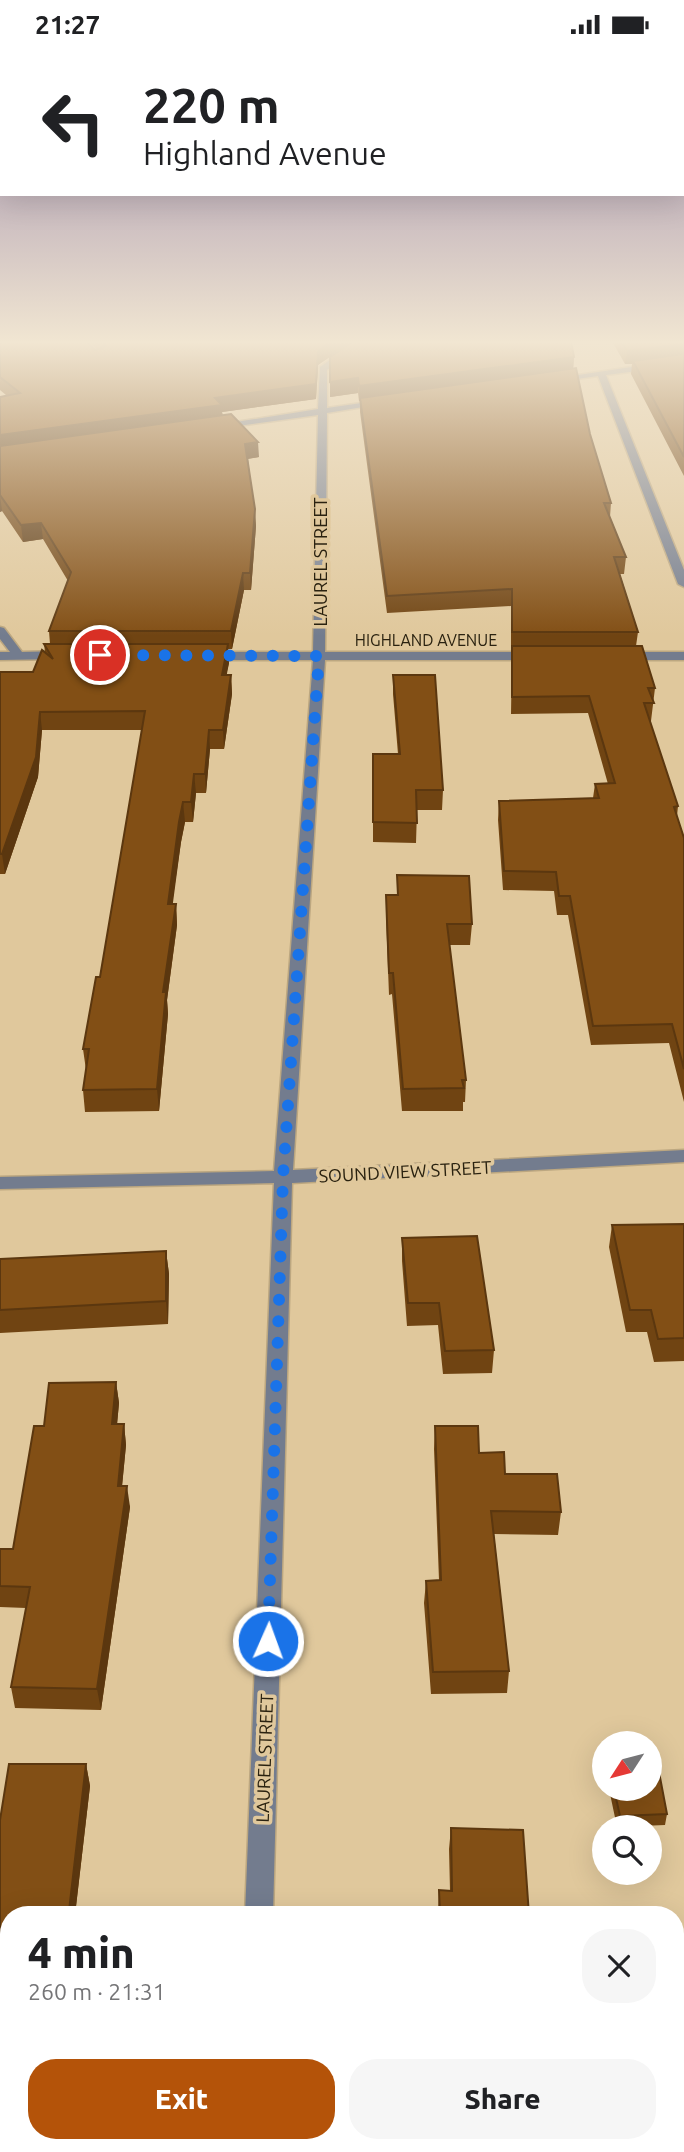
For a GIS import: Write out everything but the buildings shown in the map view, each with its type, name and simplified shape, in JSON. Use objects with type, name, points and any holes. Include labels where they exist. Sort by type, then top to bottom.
[{"type":"street","name":"LAUREL STREET","points":[[259,1906],[283,1177],[319,656],[321,439]]},
{"type":"street","points":[[627,439],[684,584]]},
{"type":"street","points":[[0,631],[18,655]]},
{"type":"street","points":[[0,656],[73,655]]},
{"type":"street","name":"HIGHLAND AVENUE","points":[[196,656],[547,656]]},
{"type":"street","points":[[601,656],[684,656]]},
{"type":"street","name":"SOUND VIEW STREET","points":[[0,1183],[283,1177],[684,1156]]},
{"type":"route","points":[[100,655],[319,656],[283,1177],[268,1641]]}]
